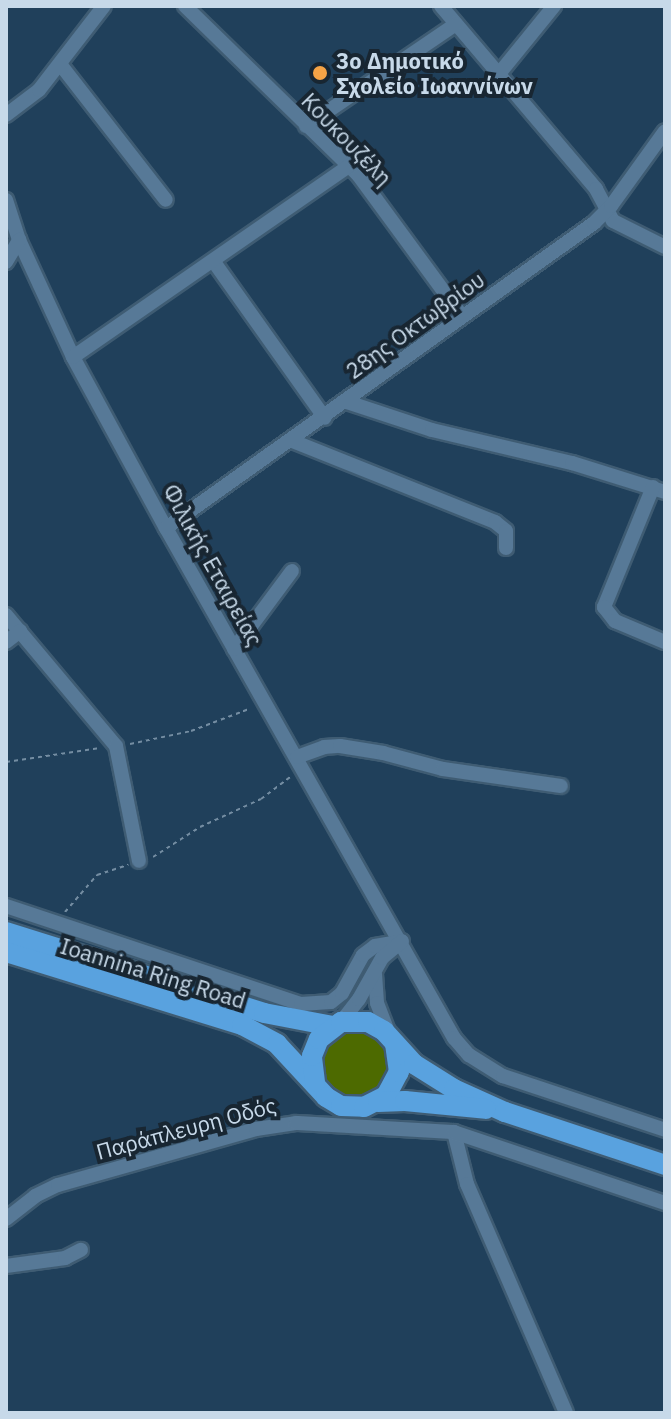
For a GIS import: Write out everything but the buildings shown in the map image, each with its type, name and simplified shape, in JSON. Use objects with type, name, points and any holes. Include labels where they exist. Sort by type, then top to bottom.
[{"type":"highway","name":"Ioannina Ring Road","points":[[6,932],[264,1013],[336,1024],[368,1022],[432,1077],[505,1112],[665,1165]]},
{"type":"highway","name":"Ioannina Ring Road","points":[[6,952],[242,1025],[277,1044],[348,1118],[378,1102],[422,1102],[505,1112]]},
{"type":"highway","points":[[315,1083],[312,1056],[319,1039],[336,1024]]},
{"type":"highway","points":[[378,1102],[396,1081],[399,1063],[393,1041]]},
{"type":"street","points":[[6,115],[30,98],[104,6]]},
{"type":"street","name":"Κουκουζέλη","points":[[185,6],[349,166],[462,316]]},
{"type":"street","points":[[441,6],[596,189],[618,225],[665,247]]},
{"type":"street","points":[[498,75],[554,6]]},
{"type":"street","points":[[306,126],[456,24]]},
{"type":"street","points":[[60,64],[166,200]]},
{"type":"street","name":"28ης Οκτωβρίου","points":[[166,528],[325,418],[607,211],[665,131]]},
{"type":"street","points":[[73,357],[349,166]]},
{"type":"street","name":"Φιλικής Εταιρείας","points":[[6,200],[19,240],[73,357],[234,649],[402,941]]},
{"type":"street","points":[[6,262],[19,240]]},
{"type":"street","points":[[214,262],[325,418]]},
{"type":"street","points":[[347,402],[432,430],[659,490],[604,607],[615,621],[665,642]]},
{"type":"street","points":[[290,440],[495,522],[506,531],[506,548]]},
{"type":"street","points":[[234,649],[292,571]]},
{"type":"street","points":[[6,615],[116,746],[139,861]]},
{"type":"street","points":[[6,642],[20,631]]},
{"type":"street","points":[[299,761],[324,747],[340,746],[459,772],[561,786]]},
{"type":"street","points":[[6,906],[301,1004],[331,1002],[342,993],[363,955],[375,946],[402,941]]},
{"type":"street","points":[[336,1024],[382,958],[402,941]]},
{"type":"street","points":[[402,941],[454,1038],[486,1068],[665,1130]]},
{"type":"street","points":[[376,969],[377,1003],[393,1041]]},
{"type":"street","name":"Παράπλευρη Οδός","points":[[6,1219],[35,1196],[58,1185],[256,1129],[348,1118],[454,1132],[665,1203]]},
{"type":"street","points":[[454,1132],[467,1184],[566,1413]]},
{"type":"street","points":[[6,1266],[65,1258],[81,1250]]},
{"type":"path","points":[[6,762],[191,731],[242,714],[264,699]]},
{"type":"path","points":[[59,924],[76,896],[97,875],[159,854],[200,827],[261,799],[299,761]]},
{"type":"green space","points":[[355,1029],[380,1039],[390,1064],[380,1089],[355,1099],[330,1089],[320,1064],[330,1039]]},
{"type":"place","name":"3ο Δημοτικό Σχολείο Ιωαννίνων","points":[[320,73]]}]
